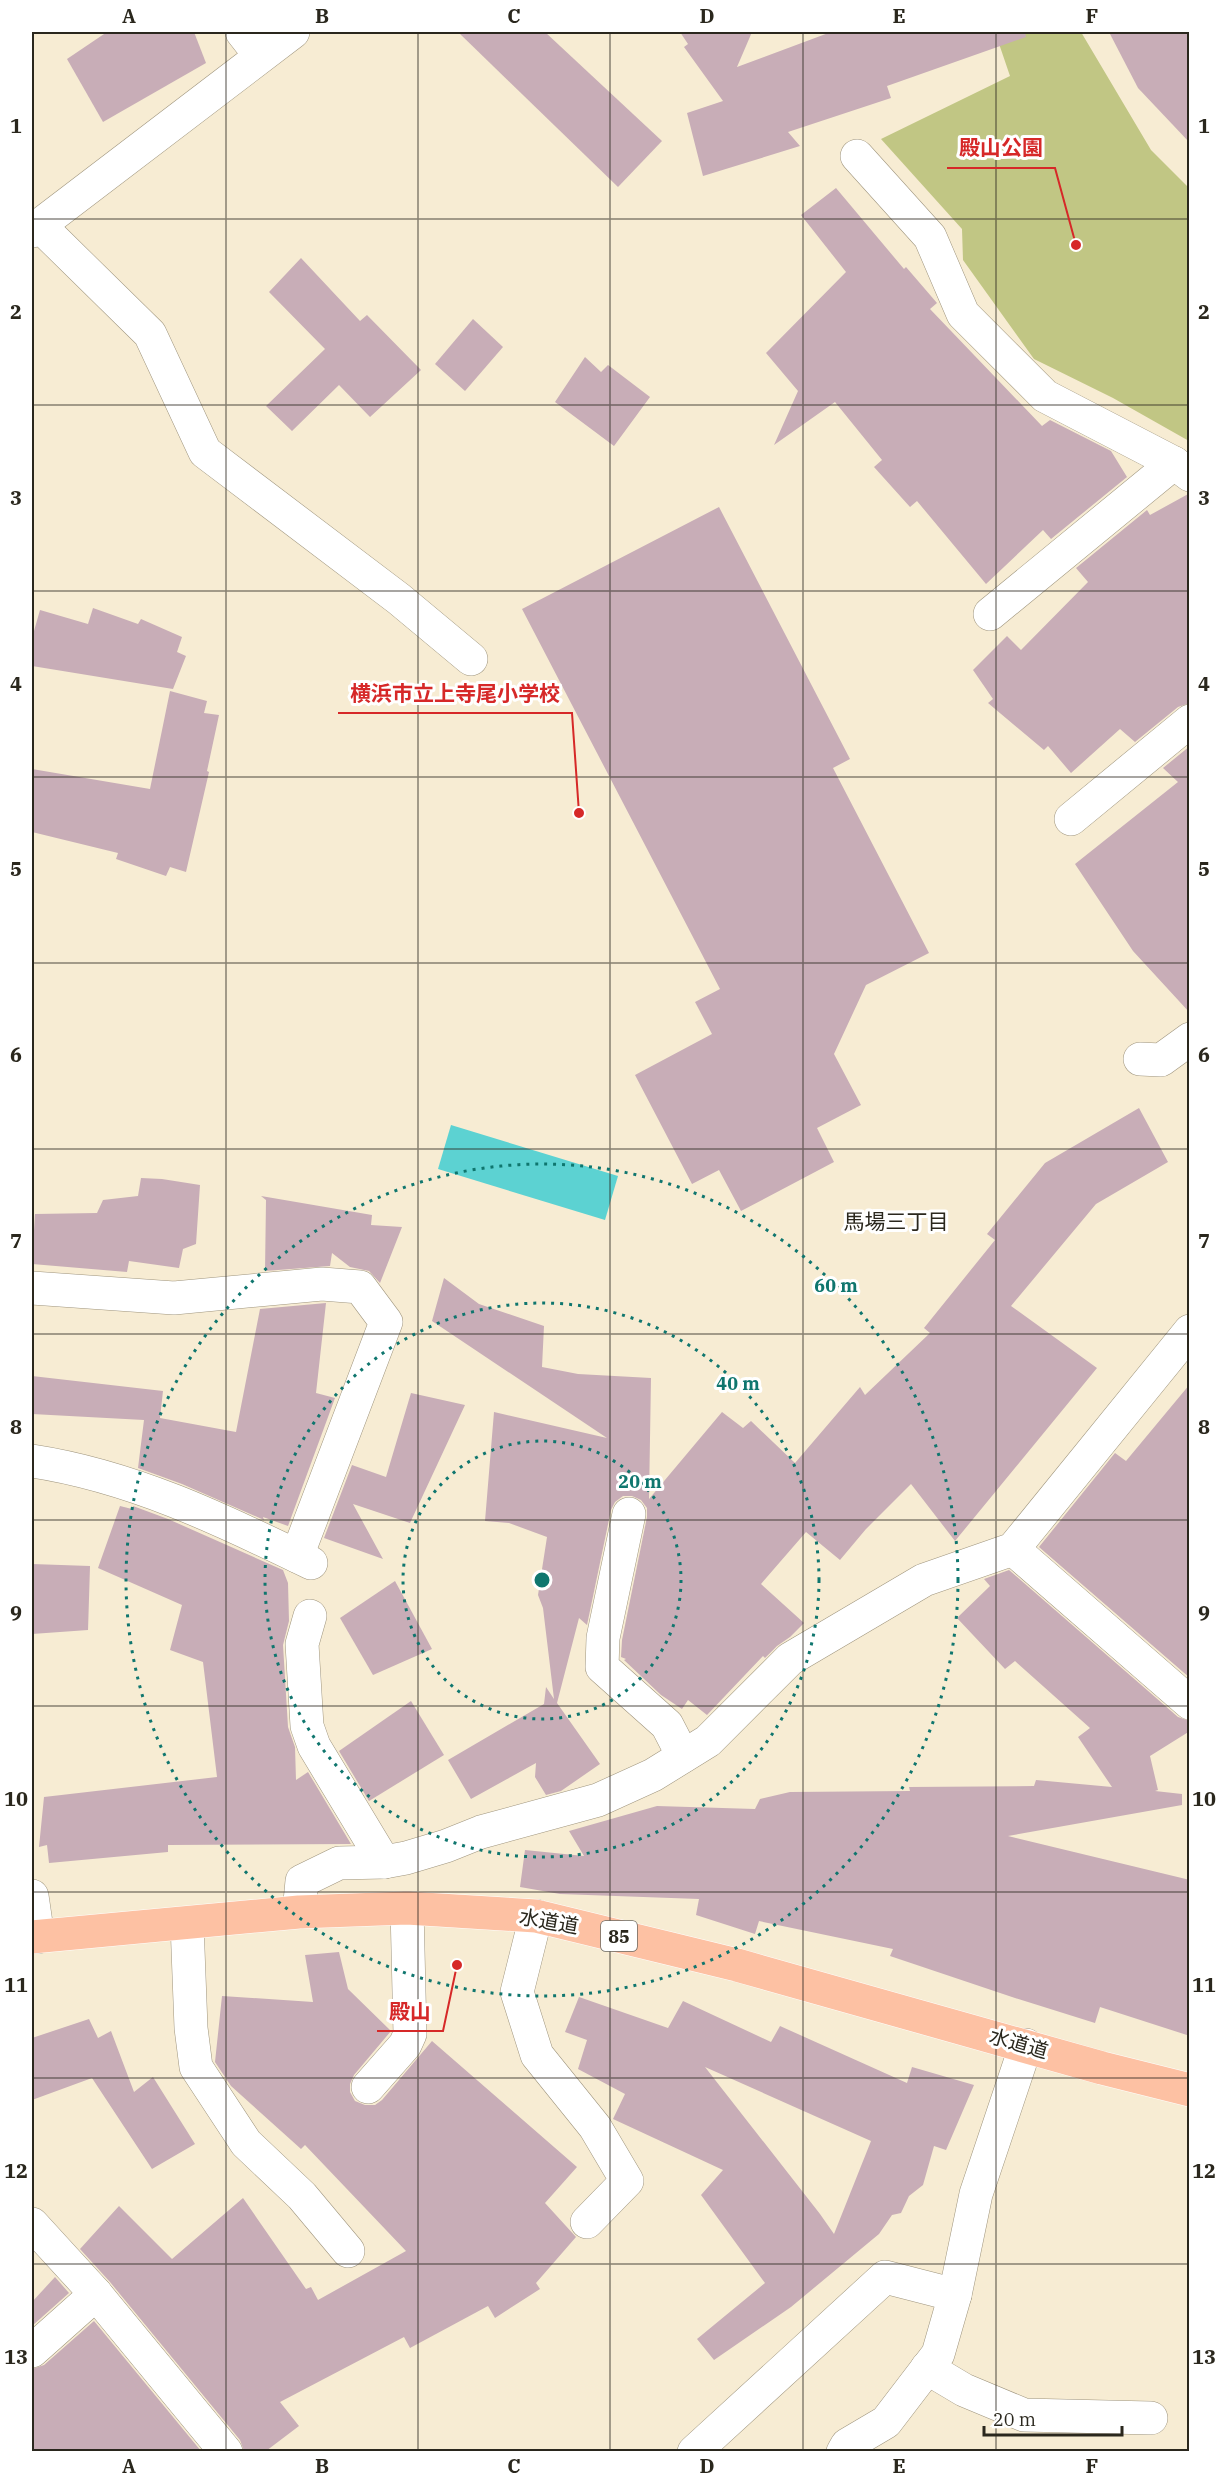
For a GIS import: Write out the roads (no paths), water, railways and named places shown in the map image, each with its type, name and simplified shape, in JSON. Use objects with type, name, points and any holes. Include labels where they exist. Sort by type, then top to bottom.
[{"type":"main road","name":"水道道","points":[[35,1937],[299,1912],[407,1908],[536,1916],[737,1965],[1102,2068],[1190,2090]]},
{"type":"street","points":[[292,32],[251,43],[35,228],[150,334],[206,452],[399,599],[471,659]]},
{"type":"street","points":[[857,156],[930,237],[963,314],[1045,396],[1182,469],[990,614]]},
{"type":"street","points":[[1071,819],[1190,721]]},
{"type":"street","points":[[1140,1059],[1161,1060],[1190,1039]]},
{"type":"street","points":[[32,1288],[174,1298],[322,1284],[360,1287],[386,1322],[304,1560],[225,1521],[127,1482],[73,1467],[32,1461]]},
{"type":"street","points":[[299,1912],[302,1881],[339,1863],[384,1862],[436,1849],[481,1832],[598,1800],[653,1775],[708,1741],[790,1659],[924,1580],[1013,1549],[1190,1331]]},
{"type":"street","points":[[629,1514],[603,1638],[602,1667],[667,1725],[683,1756]]},
{"type":"street","points":[[1013,1549],[1190,1703]]},
{"type":"street","points":[[310,1616],[302,1644],[307,1726],[314,1746],[384,1862]]},
{"type":"street","points":[[32,1896],[35,1937]]},
{"type":"street","points":[[368,2087],[405,2045],[410,2034],[407,1908]]},
{"type":"street","points":[[536,1916],[517,1992],[537,2055],[595,2127],[627,2181],[586,2222]]},
{"type":"street","points":[[187,1923],[191,2028],[196,2067],[246,2143],[302,2196],[348,2251]]},
{"type":"street","points":[[843,2451],[847,2445],[886,2422],[938,2354],[955,2295],[976,2194],[1026,2045]]},
{"type":"street","points":[[32,2224],[96,2294],[226,2451]]},
{"type":"street","points":[[694,2451],[885,2277],[955,2295]]},
{"type":"street","points":[[32,2351],[96,2294]]},
{"type":"street","points":[[927,2368],[964,2390],[1024,2415],[1151,2418]]},
{"type":"water","points":[[451,1125],[618,1176],[605,1220],[438,1169]]},
{"type":"place","name":"殿山公園","points":[[1076,245]]},
{"type":"place","name":"横浜市立上寺尾小学校","points":[[579,813]]},
{"type":"place","name":"殿山","points":[[457,1965]]},
{"type":"district","name":"馬場三丁目","points":[[896,1221]]}]
